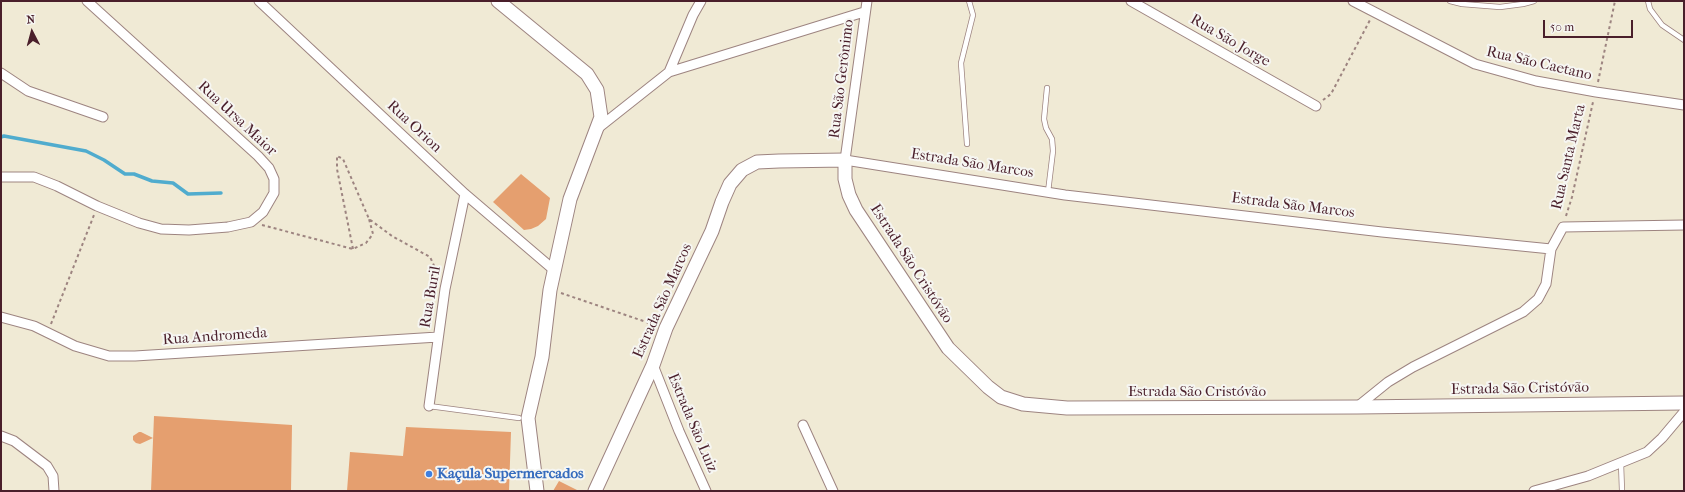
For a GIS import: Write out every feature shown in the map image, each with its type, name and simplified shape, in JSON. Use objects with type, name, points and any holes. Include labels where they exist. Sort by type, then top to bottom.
[{"type":"street","name":"Rua Ursa Maior","points":[[88,1],[258,156],[269,168],[274,179],[274,193],[263,212],[251,222]]},
{"type":"street","name":"Rua Orion","points":[[259,1],[465,194],[554,270]]},
{"type":"street","points":[[498,1],[587,74],[597,90],[600,104],[601,117],[570,199],[550,290],[542,357],[528,418],[537,491]]},
{"type":"street","points":[[669,72],[693,15],[701,1]]},
{"type":"street","name":"Rua São Gerônimo","points":[[845,160],[864,12],[867,1]]},
{"type":"street","name":"Rua São Jorge","points":[[1131,1],[1316,106]]},
{"type":"street","name":"Rua São Caetano","points":[[1353,1],[1475,64],[1536,81],[1596,92],[1684,104]]},
{"type":"street","points":[[597,129],[669,72],[864,12]]},
{"type":"street","points":[[2,75],[28,91],[103,117]]},
{"type":"street","name":"Estrada São Marcos","points":[[595,491],[653,365],[666,328],[712,231],[730,184],[742,170],[757,162],[845,160],[1048,192],[1382,232],[1551,249]]},
{"type":"street","name":"Estrada São Cristóvão","points":[[845,160],[845,179],[849,195],[856,210],[948,348],[988,387],[1002,397],[1023,404],[1067,408],[1357,407],[1684,402]]},
{"type":"street","points":[[1,176],[34,177],[57,186],[97,206],[139,223],[161,228],[189,230],[228,227],[251,222]]},
{"type":"street","name":"Rua Buril","points":[[429,406],[446,289],[465,194]]},
{"type":"street","points":[[1357,407],[1388,382],[1412,368],[1523,312],[1538,299],[1546,284],[1551,249],[1563,227],[1684,225]]},
{"type":"street","name":"Rua Andromeda","points":[[1,317],[34,326],[75,346],[109,356],[135,356],[438,337]]},
{"type":"street","name":"Estrada São Luiz","points":[[653,365],[678,431],[706,491]]},
{"type":"street","points":[[1534,491],[1588,476],[1647,452],[1662,438],[1684,412]]},
{"type":"street","points":[[803,425],[833,491]]},
{"type":"street","points":[[1,436],[14,441],[47,466],[53,476],[54,491]]},
{"type":"lane","points":[[967,144],[961,63],[973,15],[969,1]]},
{"type":"lane","points":[[1450,1],[1462,4],[1500,6],[1523,4],[1534,1]]},
{"type":"lane","points":[[1648,1],[1650,9],[1662,25],[1684,40]]},
{"type":"lane","points":[[1046,88],[1044,118],[1046,128],[1052,139],[1053,151],[1048,192]]},
{"type":"lane","points":[[429,406],[519,418]]},
{"type":"lane","points":[[1621,463],[1622,491]]},
{"type":"path","name":"Rua Santa Marta","points":[[1563,227],[1572,197],[1615,1]]},
{"type":"path","points":[[1316,106],[1331,94],[1374,12]]},
{"type":"path","points":[[251,222],[353,249],[366,243],[373,234],[369,219],[343,160],[336,156],[337,169],[353,249]]},
{"type":"path","points":[[48,333],[97,206]]},
{"type":"path","points":[[369,219],[392,236],[430,257],[446,289]]},
{"type":"path","points":[[550,290],[666,328]]},
{"type":"building","points":[[521,174],[550,198],[546,219],[538,226],[524,230],[493,202]]},
{"type":"building","points":[[154,416],[292,425],[291,491],[151,491]]},
{"type":"building","name":"Kaçula Supermercados","points":[[406,427],[511,432],[509,491],[347,491],[350,452],[403,456]]},
{"type":"building","points":[[139,432],[153,438],[140,444],[136,443],[133,440],[133,436]]},
{"type":"building","points":[[559,481],[579,491],[553,491]]},
{"type":"waterway","points":[[1,137],[4,136],[86,151],[104,160],[125,174],[134,174],[152,181],[173,183],[188,194],[221,193]]},
{"type":"place","name":"Kaçula Supermercados","points":[[429,474]]}]
